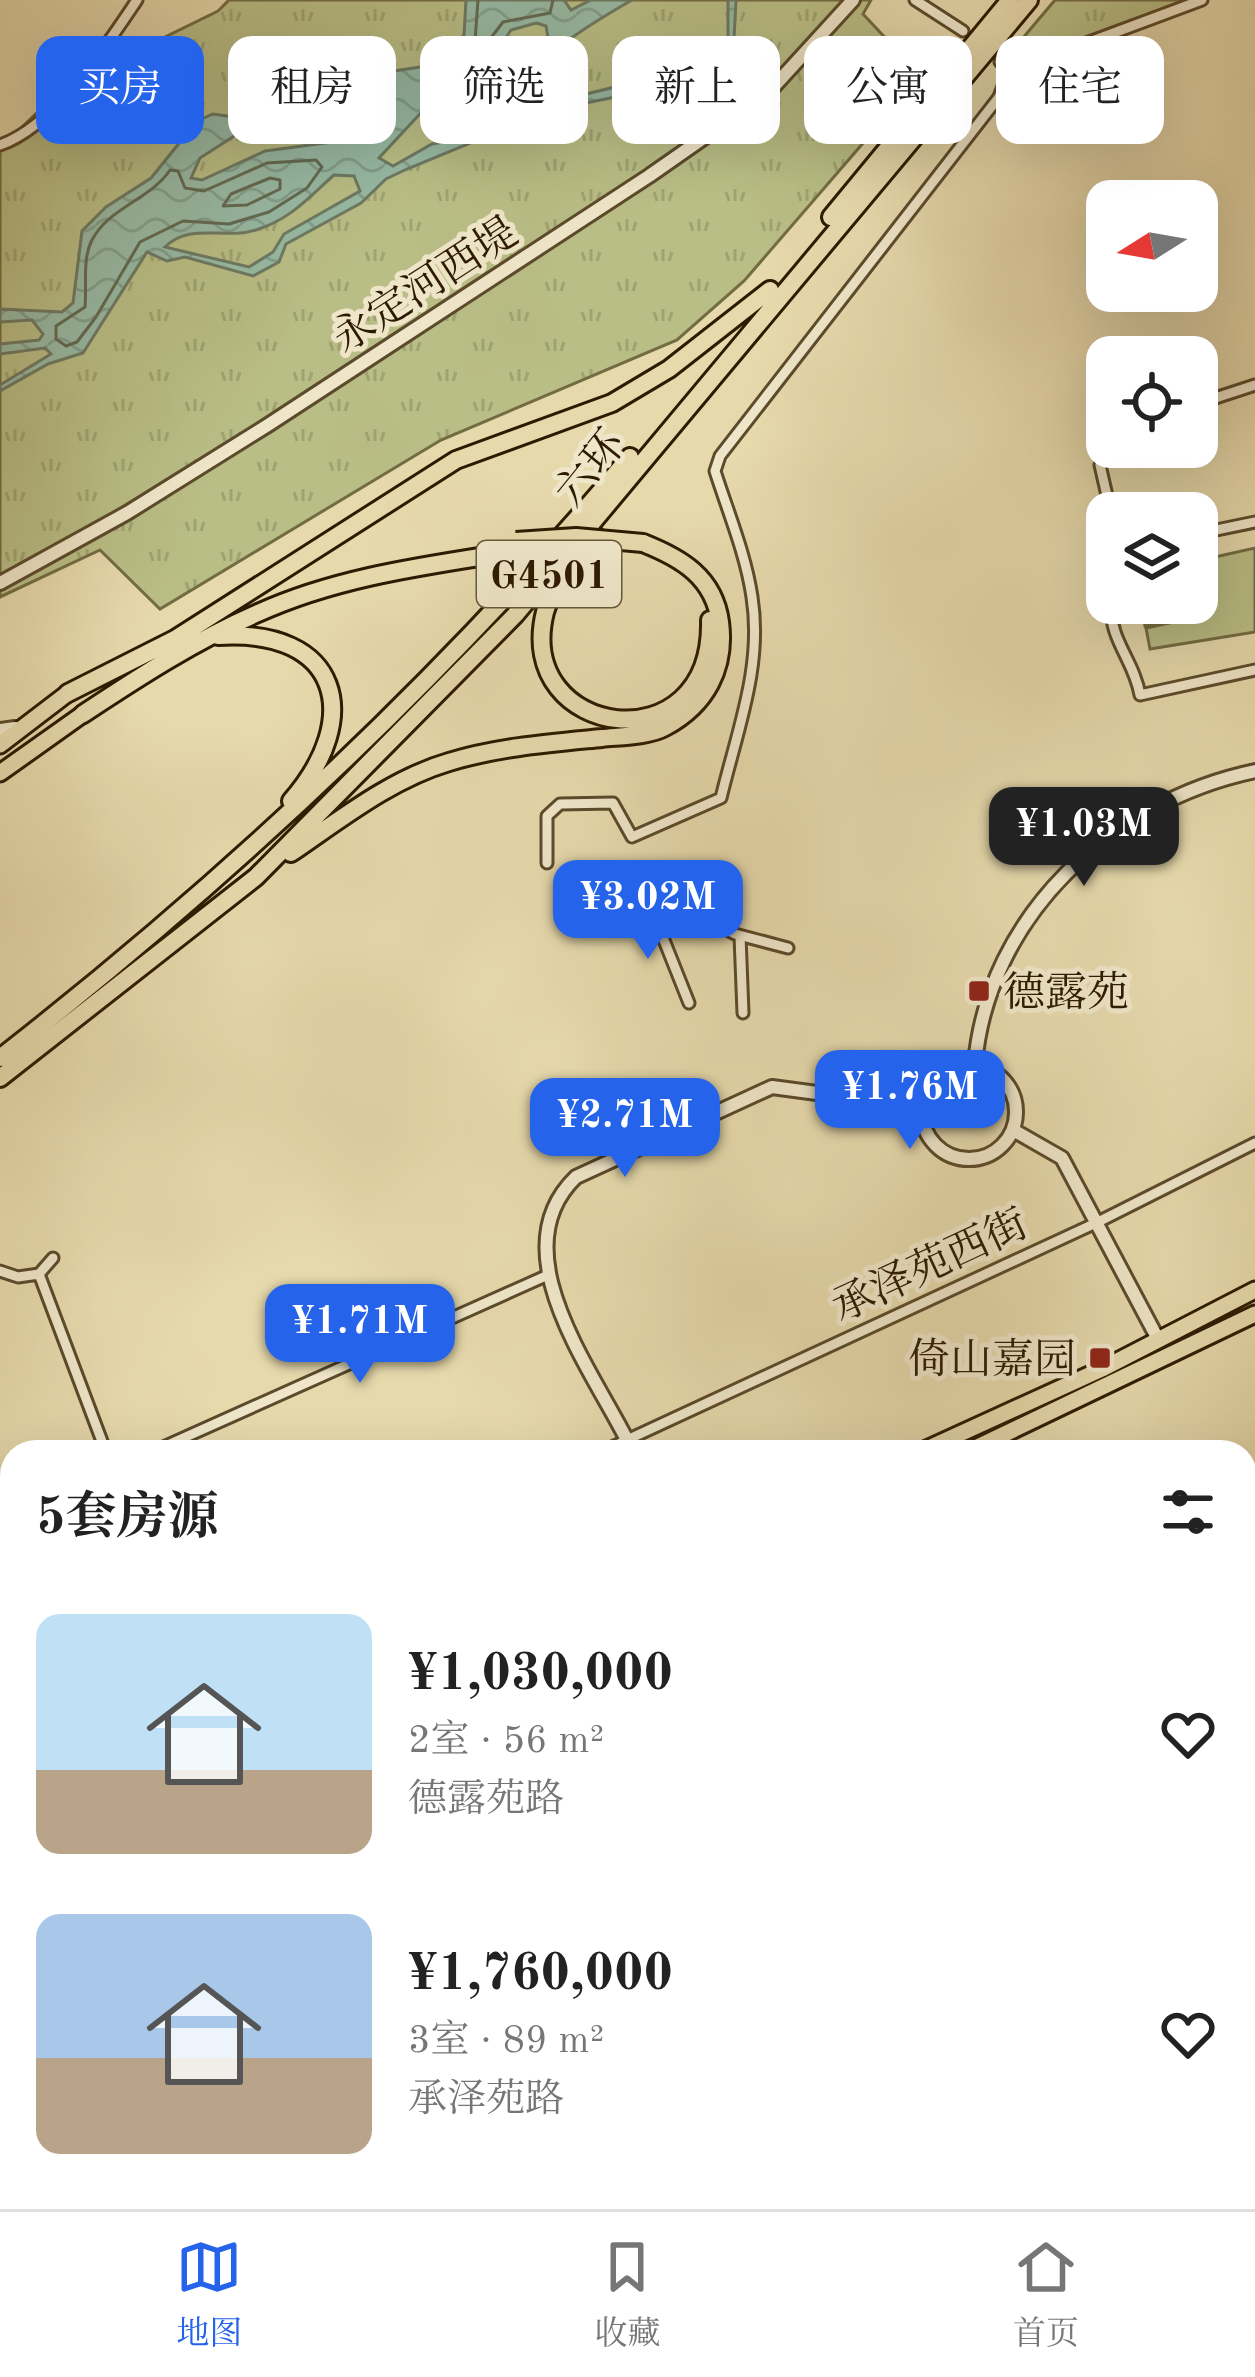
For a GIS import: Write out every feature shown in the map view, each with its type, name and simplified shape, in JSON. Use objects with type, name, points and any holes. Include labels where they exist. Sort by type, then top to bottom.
[{"type":"highway","name":"六环","points":[[0,1058],[230,871],[387,725],[610,481],[1010,0]]},
{"type":"highway","name":"六环","points":[[0,1078],[256,877],[515,615],[1029,0]]},
{"type":"highway","points":[[175,639],[456,460],[612,404],[669,369],[770,290]]},
{"type":"highway","points":[[642,547],[686,576],[700,595],[710,621],[710,661],[681,701],[655,716],[631,722],[598,719],[573,703],[551,673],[542,639],[546,608],[662,436]]},
{"type":"highway","points":[[83,714],[260,612],[402,568],[516,546]]},
{"type":"highway","points":[[68,693],[175,639],[323,580],[398,559],[516,546],[642,547],[679,557],[696,572],[719,615],[723,647],[716,678],[695,704],[662,729],[510,748],[410,776],[256,877]]},
{"type":"highway","points":[[212,637],[267,634],[295,645],[327,681],[336,718],[313,776],[230,871]]},
{"type":"main road","points":[[0,745],[7,729],[68,693]]},
{"type":"main road","points":[[0,773],[83,714]]},
{"type":"main road","points":[[946,1440],[1255,1290]]},
{"type":"main road","points":[[992,1440],[1255,1314]]},
{"type":"street","points":[[0,145],[21,135],[89,70],[137,0]]},
{"type":"street","name":"永定河西堤","points":[[0,583],[127,513],[268,425],[649,176],[768,93],[853,0]]},
{"type":"street","points":[[915,0],[963,31]]},
{"type":"street","points":[[547,862],[547,816],[560,804],[613,803],[632,837],[721,798],[750,688],[755,636],[752,594],[716,471],[720,456],[999,97],[1005,65],[1202,0]]},
{"type":"street","points":[[1218,397],[1255,385]]},
{"type":"street","points":[[1218,530],[1255,522]]},
{"type":"street","points":[[1113,624],[1114,633],[1134,662],[1140,695],[1255,670]]},
{"type":"street","points":[[975,1064],[978,1024],[1000,959],[1070,870],[1108,837],[1158,807],[1255,771]]},
{"type":"street","points":[[686,909],[690,888],[674,874],[654,879],[648,892],[650,905],[688,1004]]},
{"type":"street","points":[[650,905],[667,916],[686,909],[740,936],[788,948]]},
{"type":"street","points":[[740,936],[743,1013]]},
{"type":"street","points":[[975,1064],[1002,1077],[1012,1089],[1013,1130],[988,1156],[956,1157],[930,1138],[922,1107],[926,1092],[946,1070],[975,1064]]},
{"type":"street","points":[[627,1440],[586,1368],[548,1275],[543,1243],[548,1214],[575,1177],[772,1087],[922,1107]]},
{"type":"street","points":[[1013,1130],[1062,1158],[1159,1340]]},
{"type":"street","name":"承泽苑西街","points":[[643,1440],[1255,1143]]},
{"type":"street","points":[[0,1271],[19,1277],[39,1274],[53,1258]]},
{"type":"street","points":[[39,1274],[101,1440]]},
{"type":"street","points":[[179,1440],[548,1275]]},
{"type":"green space","points":[[229,0],[871,0],[863,14],[884,36],[804,36],[804,144],[862,144],[744,281],[677,340],[441,440],[160,609],[100,550],[0,597],[0,148],[36,114],[36,144],[204,144],[204,36],[167,36],[218,11]]},
{"type":"green space","points":[[1055,0],[1187,0],[1088,36],[1025,36]]},
{"type":"green space","points":[[1255,548],[1255,632],[1150,649],[1146,628],[1218,624],[1218,556]]},
{"type":"water","points":[[466,0],[564,0],[571,10],[591,0],[632,0],[575,36],[548,36],[546,26],[536,23],[511,30],[507,36],[463,36]]},
{"type":"water","points":[[728,0],[736,0],[734,36],[728,36]]},
{"type":"water","points":[[420,67],[420,114],[396,140],[396,71]]},
{"type":"water","points":[[612,88],[612,98],[588,102],[588,94]]},
{"type":"water","points":[[228,116],[228,140],[200,158],[191,178],[202,180],[265,151],[317,144],[392,144],[379,158],[393,166],[432,144],[468,144],[386,179],[361,203],[286,244],[279,262],[253,276],[185,257],[167,261],[147,252],[83,353],[48,364],[0,391],[0,385],[51,354],[45,348],[0,354],[0,344],[39,340],[43,334],[32,320],[0,322],[0,309],[62,312],[73,303],[82,231],[106,207],[151,178],[178,144],[204,144],[204,118]],"holes":[[[334,175],[354,176],[360,191],[284,234],[273,252],[249,267],[165,247],[185,235],[244,233],[268,225],[289,214]]]},
{"type":"place","name":"德露苑","points":[[979,991]]},
{"type":"place","name":"倚山嘉园","points":[[1100,1358]]}]
